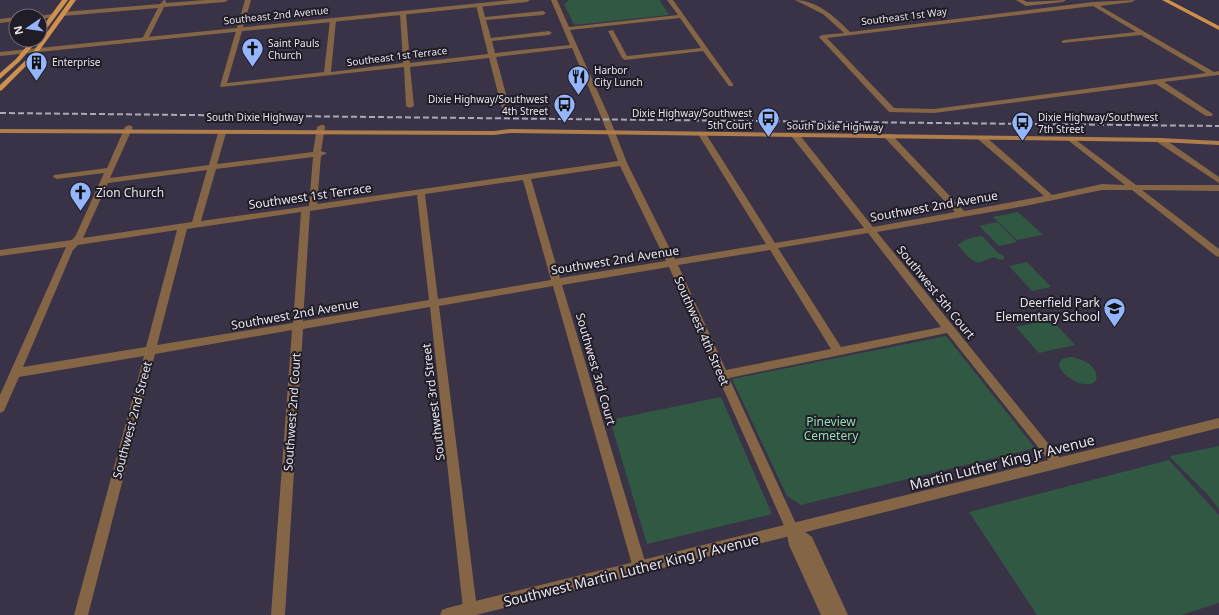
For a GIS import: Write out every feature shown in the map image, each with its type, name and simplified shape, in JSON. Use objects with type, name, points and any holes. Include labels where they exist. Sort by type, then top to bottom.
[{"type":"main road","points":[[48,23],[65,0]]},
{"type":"main road","points":[[0,89],[38,50],[74,0]]},
{"type":"main road","points":[[1165,0],[1219,28]]},
{"type":"main road","points":[[2,74],[29,48]]},
{"type":"main road","name":"South Dixie Highway","points":[[0,125],[222,133],[320,130]]},
{"type":"main road","name":"South Dixie Highway","points":[[0,131],[320,130],[494,133],[511,131],[1160,140],[1219,143]]},
{"type":"main road","name":"South Dixie Highway","points":[[1160,140],[1172,136],[1219,137]]},
{"type":"street","points":[[63,14],[163,3],[225,0]]},
{"type":"street","points":[[240,29],[248,0]]},
{"type":"street","name":"Southeast 2nd Avenue","points":[[0,54],[527,0]]},
{"type":"street","name":"Southwest 4th Street","points":[[554,0],[623,163],[672,263],[792,530],[796,545],[828,615]]},
{"type":"street","points":[[670,0],[731,85]]},
{"type":"street","points":[[798,0],[816,6],[829,15],[848,33]]},
{"type":"street","points":[[1019,0],[1026,4],[1063,0]]},
{"type":"street","name":"Southeast 1st Way","points":[[1132,0],[822,37],[892,110],[934,111],[1158,82]]},
{"type":"street","points":[[145,39],[163,3]]},
{"type":"street","points":[[1093,4],[1141,33],[1216,74]]},
{"type":"street","points":[[478,5],[506,109]]},
{"type":"street","points":[[403,12],[410,106]]},
{"type":"street","points":[[482,19],[543,13]]},
{"type":"street","points":[[48,16],[53,16]]},
{"type":"street","points":[[566,28],[682,16]]},
{"type":"street","points":[[327,74],[333,20]]},
{"type":"street","name":"Southeast 1st Terrace","points":[[240,29],[223,86],[574,46]]},
{"type":"street","points":[[611,31],[625,58],[705,49]]},
{"type":"street","points":[[487,40],[549,33]]},
{"type":"street","points":[[1064,42],[1141,33]]},
{"type":"street","points":[[1158,82],[1216,74]]},
{"type":"street","points":[[1158,82],[1209,114]]},
{"type":"street","points":[[0,408],[69,249],[80,236],[127,130]]},
{"type":"street","name":"Southwest 2nd Court","points":[[278,615],[298,327],[309,208],[320,154],[320,130]]},
{"type":"street","points":[[196,224],[222,133]]},
{"type":"street","points":[[702,134],[838,351]]},
{"type":"street","name":"Southwest 5th Court","points":[[796,135],[949,329],[1058,463]]},
{"type":"street","points":[[888,136],[962,214]]},
{"type":"street","points":[[982,138],[1050,198]]},
{"type":"street","points":[[1072,139],[1219,254]]},
{"type":"street","points":[[1160,140],[1219,181]]},
{"type":"street","points":[[105,181],[320,154]]},
{"type":"street","name":"Southwest 1st Terrace","points":[[0,253],[623,163]]},
{"type":"street","points":[[57,177],[110,170]]},
{"type":"street","name":"Southwest 3rd Court","points":[[526,177],[558,282],[640,568]]},
{"type":"street","name":"Southwest 2nd Avenue","points":[[15,373],[298,327],[434,302],[870,230],[1050,198],[1102,187],[1132,186],[1219,188]]},
{"type":"street","name":"Southwest 3rd Street","points":[[421,192],[470,609]]},
{"type":"street","name":"Southwest 2nd Street","points":[[81,615],[183,226]]},
{"type":"street","points":[[722,375],[949,329]]},
{"type":"street","name":"Martin Luther King Jr Avenue","points":[[792,530],[1219,423]]},
{"type":"street","name":"Southwest 4th Street","points":[[792,530],[807,542],[841,615]]},
{"type":"street","name":"Southwest Martin Luther King Jr Avenue","points":[[446,615],[792,530]]},
{"type":"green space","points":[[569,0],[661,0],[660,1],[669,15],[574,25],[564,4]]},
{"type":"green space","points":[[1018,212],[1043,235],[1017,240],[993,217]]},
{"type":"green space","points":[[997,222],[1017,242],[999,246],[979,226]]},
{"type":"green space","points":[[982,236],[998,253],[1004,256],[1004,259],[1000,260],[994,257],[978,263],[969,258],[958,245],[963,241]]},
{"type":"green space","points":[[1027,262],[1051,287],[1032,291],[1009,266]]},
{"type":"green space","points":[[1051,319],[1075,345],[1039,353],[1016,327]]},
{"type":"green space","name":"Pineview Cemetery","points":[[946,336],[1035,448],[801,505],[787,496],[732,379]]},
{"type":"green space","points":[[1071,357],[1084,361],[1092,366],[1096,374],[1096,380],[1093,383],[1078,383],[1062,371],[1060,362],[1063,359]]},
{"type":"green space","points":[[721,397],[772,514],[647,544],[610,420]]},
{"type":"green space","points":[[1219,446],[1219,509],[1208,495],[1170,457]]},
{"type":"green space","points":[[1169,460],[1219,515],[1219,603],[1181,615],[1037,615],[969,512]]},
{"type":"railway","points":[[0,113],[1219,126]]},
{"type":"place","name":"Saint Pauls Church","points":[[253,68]]},
{"type":"place","name":"Enterprise","points":[[37,82]]},
{"type":"place","name":"Harbor City Lunch","points":[[578,96]]},
{"type":"place","name":"Dixie Highway/Southwest 4th Street","points":[[564,124]]},
{"type":"place","name":"Dixie Highway/Southwest 5th Court","points":[[768,138]]},
{"type":"place","name":"Dixie Highway/Southwest 7th Street","points":[[1023,142]]},
{"type":"place","name":"Zion Church","points":[[81,212]]},
{"type":"place","name":"Deerfield Park Elementary School","points":[[1115,328]]}]
